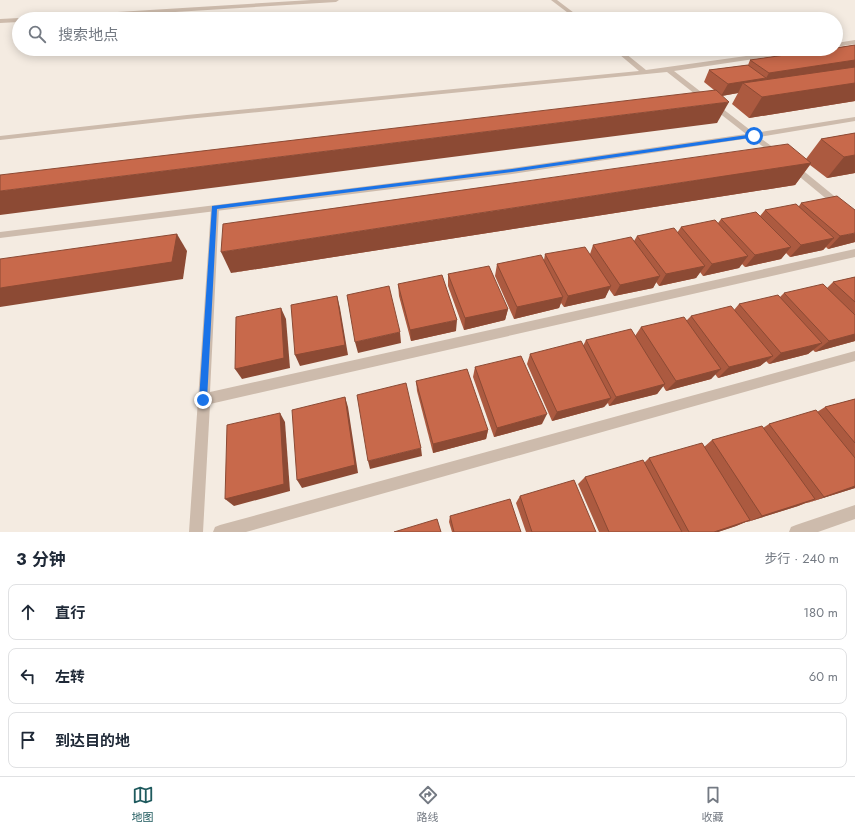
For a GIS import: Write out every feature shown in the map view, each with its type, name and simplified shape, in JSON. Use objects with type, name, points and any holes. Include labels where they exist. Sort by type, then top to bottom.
[{"type":"street","points":[[147,12],[336,0]]},
{"type":"street","points":[[554,0],[570,12]]},
{"type":"street","points":[[0,21],[12,20]]},
{"type":"street","points":[[843,44],[855,42]]},
{"type":"street","points":[[625,56],[644,72]]},
{"type":"street","points":[[0,138],[188,117],[668,70],[761,56]]},
{"type":"street","points":[[668,70],[754,136],[855,218]]},
{"type":"street","points":[[0,235],[512,170],[754,136],[855,119]]},
{"type":"street","points":[[196,532],[214,208]]},
{"type":"street","points":[[203,400],[855,253]]},
{"type":"street","points":[[220,532],[855,356]]},
{"type":"street","points":[[796,532],[855,512]]},
{"type":"building","points":[[855,45],[855,60],[769,73],[750,60],[778,56],[843,56],[843,47]]},
{"type":"building","points":[[748,65],[766,78],[728,84],[709,70]]},
{"type":"building","points":[[855,67],[855,83],[762,97],[743,83]]},
{"type":"building","points":[[716,90],[729,102],[0,191],[0,175]]},
{"type":"building","points":[[855,133],[855,155],[844,157],[821,139]]},
{"type":"building","points":[[788,144],[811,163],[221,252],[223,224]]},
{"type":"building","points":[[837,196],[855,210],[855,233],[840,236],[801,203]]},
{"type":"building","points":[[796,204],[834,238],[801,245],[765,210]]},
{"type":"building","points":[[756,212],[791,247],[755,255],[721,219]]},
{"type":"building","points":[[715,220],[748,256],[712,264],[681,227]]},
{"type":"building","points":[[674,228],[705,266],[666,274],[637,236]]},
{"type":"building","points":[[177,234],[172,262],[0,288],[0,259]]},
{"type":"building","points":[[631,237],[660,276],[620,285],[593,245]]},
{"type":"building","points":[[585,247],[611,286],[568,296],[545,254]]},
{"type":"building","points":[[541,255],[563,297],[517,307],[497,264]]},
{"type":"building","points":[[489,266],[508,309],[465,318],[448,274]]},
{"type":"building","points":[[442,275],[457,320],[410,330],[398,284]]},
{"type":"building","points":[[855,277],[855,302],[833,282]]},
{"type":"building","points":[[823,284],[855,315],[855,334],[829,341],[784,293]]},
{"type":"building","points":[[389,286],[400,332],[355,342],[347,295]]},
{"type":"building","points":[[778,295],[822,343],[781,353],[739,304]]},
{"type":"building","points":[[337,296],[345,345],[295,355],[291,305]]},
{"type":"building","points":[[731,306],[773,356],[729,367],[691,316]]},
{"type":"building","points":[[281,308],[284,358],[235,369],[236,317]]},
{"type":"building","points":[[684,317],[721,369],[676,381],[641,327]]},
{"type":"building","points":[[631,329],[665,384],[616,397],[586,340]]},
{"type":"building","points":[[581,341],[611,398],[557,412],[530,354]]},
{"type":"building","points":[[521,356],[547,414],[497,428],[475,367]]},
{"type":"building","points":[[467,369],[488,430],[433,444],[416,381]]},
{"type":"building","points":[[406,383],[421,448],[368,461],[357,395]]},
{"type":"building","points":[[345,397],[355,465],[297,480],[292,410]]},
{"type":"building","points":[[855,399],[855,443],[825,407]]},
{"type":"building","points":[[816,410],[855,458],[855,486],[824,497],[769,424]]},
{"type":"building","points":[[280,413],[284,484],[225,499],[227,425]]},
{"type":"building","points":[[762,426],[815,499],[762,516],[712,440]]},
{"type":"building","points":[[702,443],[750,520],[714,532],[689,532],[649,458]]},
{"type":"building","points":[[643,460],[682,532],[609,532],[585,477]]},
{"type":"building","points":[[574,480],[596,532],[532,532],[520,496]]},
{"type":"building","points":[[510,499],[521,532],[454,532],[450,516]]},
{"type":"building","points":[[437,519],[441,532],[394,532]]},
{"type":"route","points":[[203,400],[214,208],[512,170],[754,136]]}]
